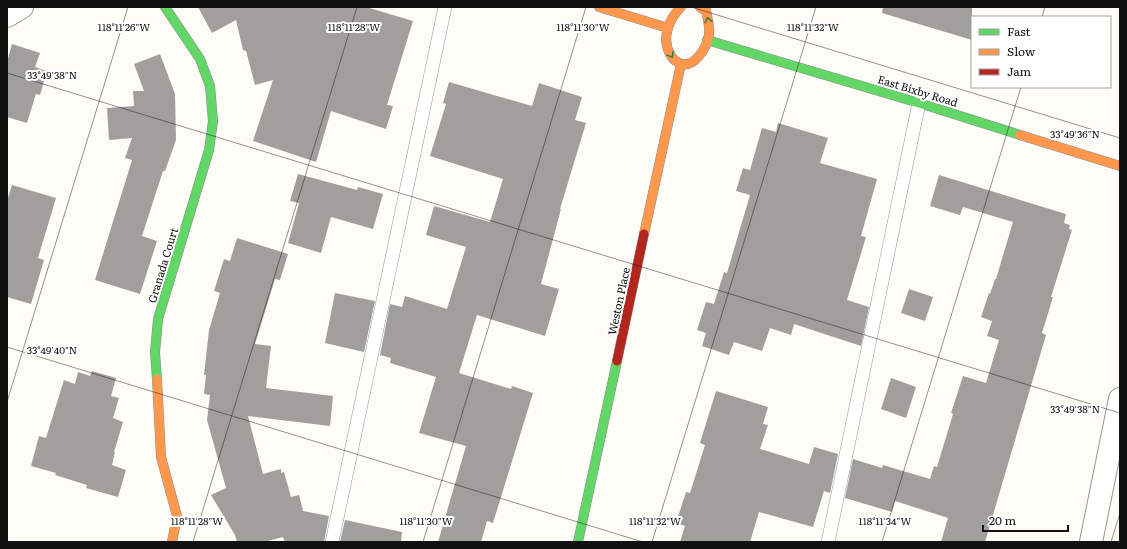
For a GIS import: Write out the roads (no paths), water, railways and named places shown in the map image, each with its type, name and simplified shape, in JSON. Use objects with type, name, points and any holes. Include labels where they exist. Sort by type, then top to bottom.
[{"type":"street","points":[[7,16],[22,7]]},
{"type":"street","name":"Granada Court","points":[[165,7],[200,59],[210,86],[213,121],[209,150],[158,319],[155,352],[161,457],[177,516],[172,542]]},
{"type":"street","points":[[599,7],[668,28]]},
{"type":"street","points":[[680,7],[674,12],[666,38],[667,48],[674,60],[681,64],[689,64],[700,55],[707,40],[709,25],[706,11],[700,7]]},
{"type":"street","name":"East Bixby Road","points":[[707,40],[919,103],[1120,166]]},
{"type":"street","name":"Weston Place","points":[[578,542],[681,64]]},
{"type":"street","points":[[1091,542],[1120,399]]},
{"type":"lane","points":[[332,542],[445,7]]},
{"type":"lane","points":[[828,542],[919,103]]}]
